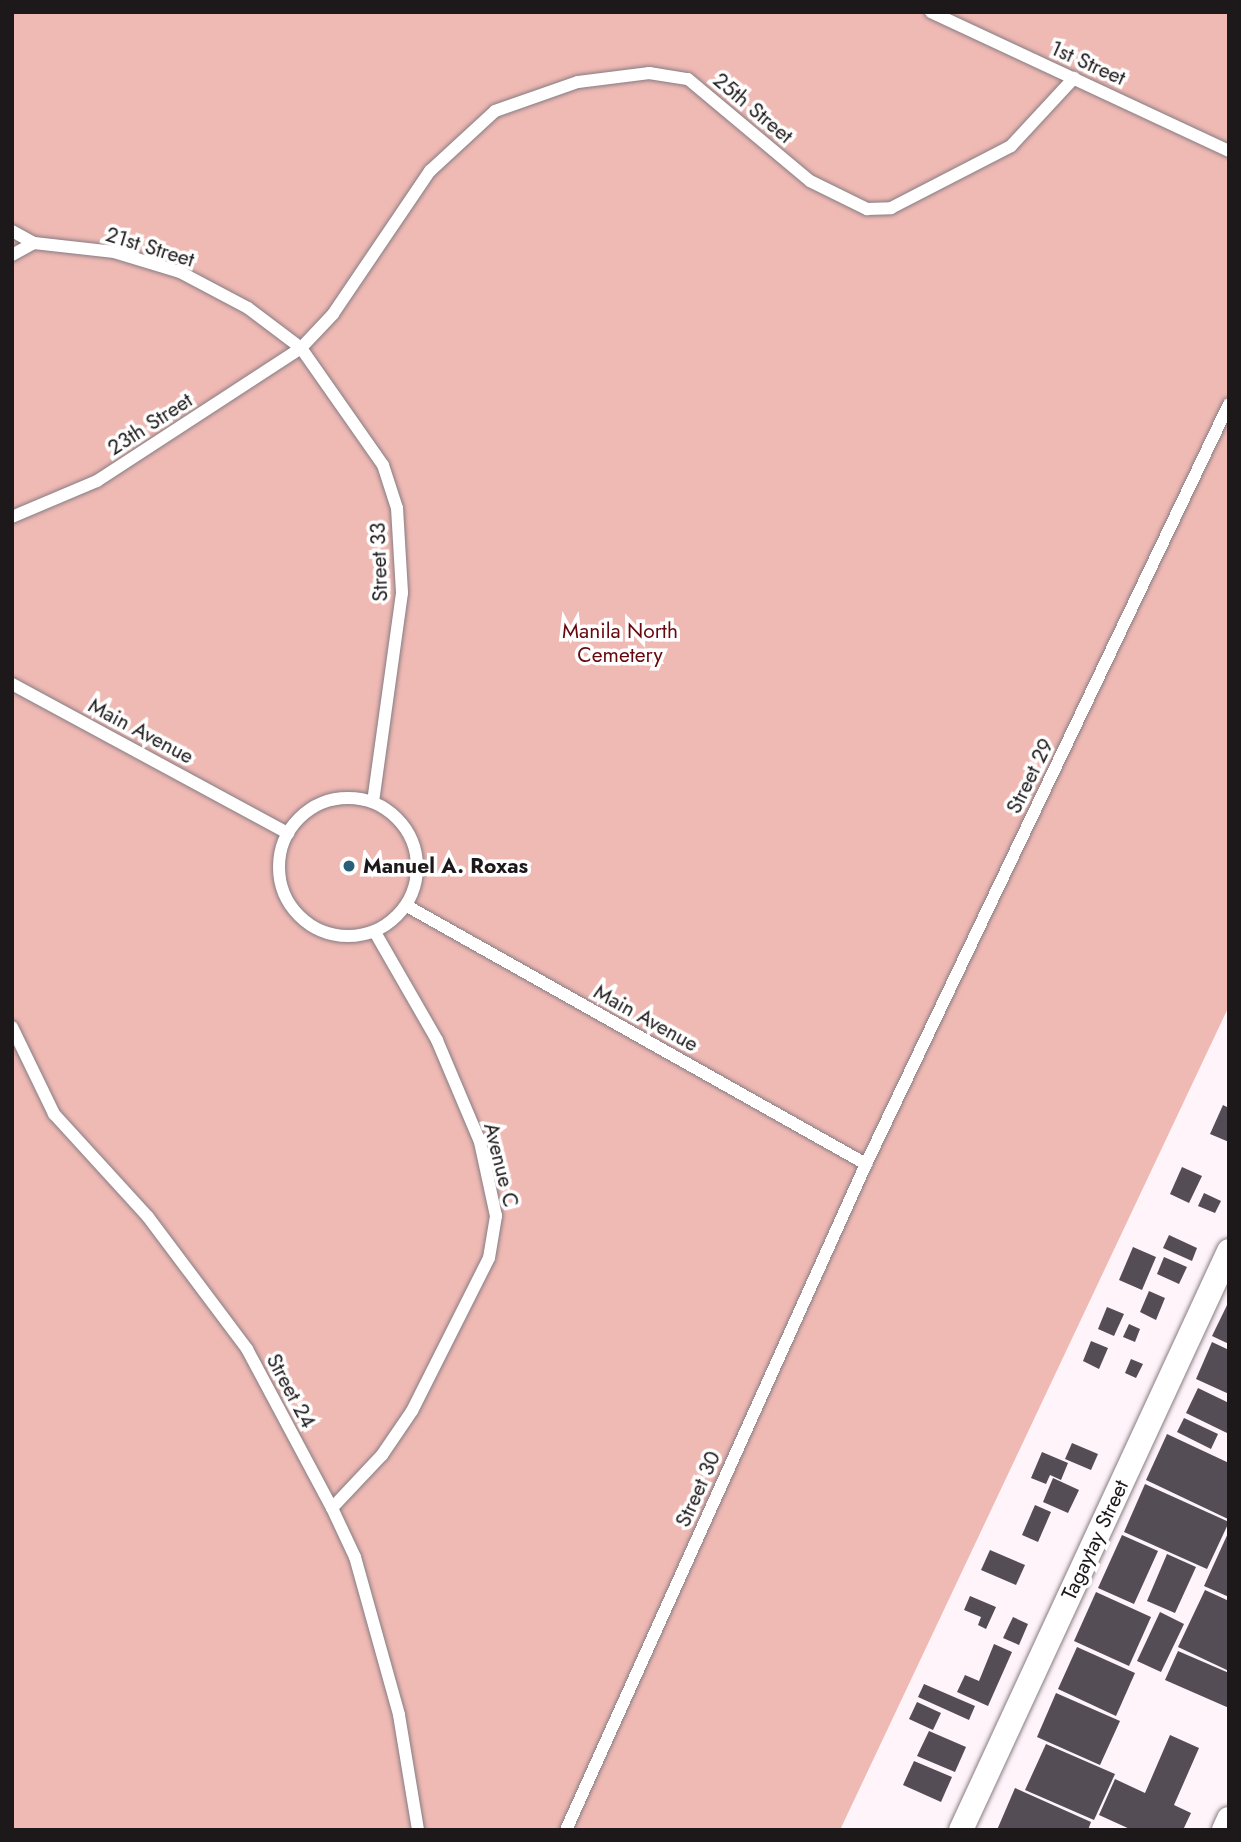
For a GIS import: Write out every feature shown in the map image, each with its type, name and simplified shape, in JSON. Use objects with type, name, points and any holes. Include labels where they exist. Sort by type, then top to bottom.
[{"type":"street","name":"Tagaytay Street","points":[[961,1830],[1229,1251]]},
{"type":"street","points":[[1224,1830],[1229,1819]]},
{"type":"lane","name":"1st Street","points":[[931,12],[1229,150]]},
{"type":"lane","name":"25th Street","points":[[301,348],[333,314],[430,171],[507,107],[578,82],[649,73],[688,79],[810,181],[867,209],[891,208],[1011,146],[1074,78]]},
{"type":"lane","name":"21st Street","points":[[12,231],[34,243],[114,252],[180,272],[248,308],[301,348]]},
{"type":"lane","points":[[12,254],[34,243]]},
{"type":"lane","name":"23th Street","points":[[12,517],[97,481],[301,348]]},
{"type":"lane","name":"Street 33","points":[[301,348],[383,465],[397,508],[402,593],[373,802]]},
{"type":"lane","name":"Street 29","points":[[866,1164],[1229,404]]},
{"type":"lane","name":"Main Avenue","points":[[12,684],[288,833]]},
{"type":"lane","points":[[347,797],[373,802],[406,827],[418,866],[407,906],[374,932],[342,937],[312,927],[289,904],[279,873],[288,833],[321,802],[347,797]]},
{"type":"lane","name":"Main Avenue","points":[[407,906],[866,1164]]},
{"type":"lane","name":"Avenue C","points":[[332,1508],[382,1455],[412,1411],[489,1258],[496,1216],[480,1142],[437,1040],[374,932]]},
{"type":"lane","name":"Street 24","points":[[12,1027],[54,1114],[148,1217],[247,1349],[332,1508],[355,1557],[399,1715],[418,1830]]},
{"type":"lane","name":"Street 30","points":[[566,1830],[866,1164]]},
{"type":"green space","name":"Manila North Cemetery","points":[[12,12],[1229,12],[1229,1006],[840,1830],[12,1830]]},
{"type":"building","points":[[1223,1105],[1229,1108],[1229,1142],[1210,1134]]},
{"type":"building","points":[[1182,1167],[1202,1176],[1189,1203],[1170,1194]]},
{"type":"building","points":[[1204,1193],[1221,1201],[1215,1213],[1198,1206]]},
{"type":"building","points":[[1169,1235],[1197,1248],[1192,1261],[1163,1248]]},
{"type":"building","points":[[1133,1247],[1156,1257],[1142,1290],[1119,1280]]},
{"type":"building","points":[[1164,1257],[1187,1267],[1179,1284],[1157,1274]]},
{"type":"building","points":[[1149,1291],[1165,1298],[1156,1320],[1140,1312]]},
{"type":"building","points":[[1229,1301],[1229,1344],[1212,1336]]},
{"type":"building","points":[[1107,1307],[1124,1314],[1114,1336],[1098,1329]]},
{"type":"building","points":[[1129,1324],[1140,1329],[1135,1342],[1123,1337]]},
{"type":"building","points":[[1091,1341],[1108,1348],[1099,1369],[1083,1361]]},
{"type":"building","points":[[1212,1342],[1229,1350],[1229,1394],[1196,1379]]},
{"type":"building","points":[[1131,1359],[1143,1364],[1136,1378],[1125,1373]]},
{"type":"building","points":[[1198,1388],[1229,1403],[1227,1433],[1186,1413]]},
{"type":"building","points":[[1184,1418],[1218,1434],[1211,1449],[1177,1432]]},
{"type":"building","points":[[1167,1434],[1229,1463],[1228,1519],[1146,1480]]},
{"type":"building","points":[[1072,1443],[1098,1454],[1091,1470],[1065,1459]]},
{"type":"building","points":[[1042,1452],[1068,1463],[1061,1480],[1050,1475],[1046,1484],[1031,1478]]},
{"type":"building","points":[[1053,1478],[1079,1490],[1068,1513],[1043,1502]]},
{"type":"building","points":[[1145,1484],[1229,1522],[1207,1569],[1124,1532]]},
{"type":"building","points":[[1035,1505],[1051,1512],[1038,1542],[1022,1535]]},
{"type":"building","points":[[1229,1531],[1229,1597],[1204,1586]]},
{"type":"building","points":[[1122,1535],[1158,1551],[1134,1604],[1098,1588]]},
{"type":"building","points":[[990,1550],[1025,1565],[1016,1585],[981,1570]]},
{"type":"building","points":[[1167,1554],[1196,1567],[1175,1613],[1147,1601]]},
{"type":"building","points":[[1205,1590],[1229,1601],[1229,1671],[1178,1647]]},
{"type":"building","points":[[1096,1592],[1151,1617],[1129,1666],[1074,1641]]},
{"type":"building","points":[[970,1596],[996,1607],[986,1629],[978,1625],[981,1617],[964,1610]]},
{"type":"building","points":[[1160,1612],[1184,1624],[1161,1672],[1137,1661]]},
{"type":"building","points":[[1013,1617],[1028,1624],[1019,1645],[1003,1638]]},
{"type":"building","points":[[994,1644],[1012,1652],[988,1706],[957,1692],[965,1675],[979,1681]]},
{"type":"building","points":[[1077,1647],[1135,1673],[1116,1716],[1058,1689]]},
{"type":"building","points":[[1178,1651],[1229,1673],[1229,1708],[1165,1680]]},
{"type":"building","points":[[924,1684],[975,1706],[969,1720],[918,1697]]},
{"type":"building","points":[[1056,1693],[1120,1721],[1100,1765],[1037,1737]]},
{"type":"building","points":[[917,1702],[941,1713],[933,1730],[909,1719]]},
{"type":"building","points":[[929,1731],[966,1747],[955,1772],[917,1756]]},
{"type":"building","points":[[1170,1735],[1199,1748],[1174,1805],[1191,1813],[1183,1830],[1132,1830],[1099,1815],[1115,1779],[1145,1793]]},
{"type":"building","points":[[1046,1744],[1115,1774],[1094,1820],[1025,1790]]},
{"type":"building","points":[[914,1761],[952,1777],[941,1802],[903,1785]]},
{"type":"building","points":[[1015,1788],[1091,1822],[1088,1830],[997,1830]]},
{"type":"place","name":"Manuel A. Roxas","points":[[349,866]]}]
